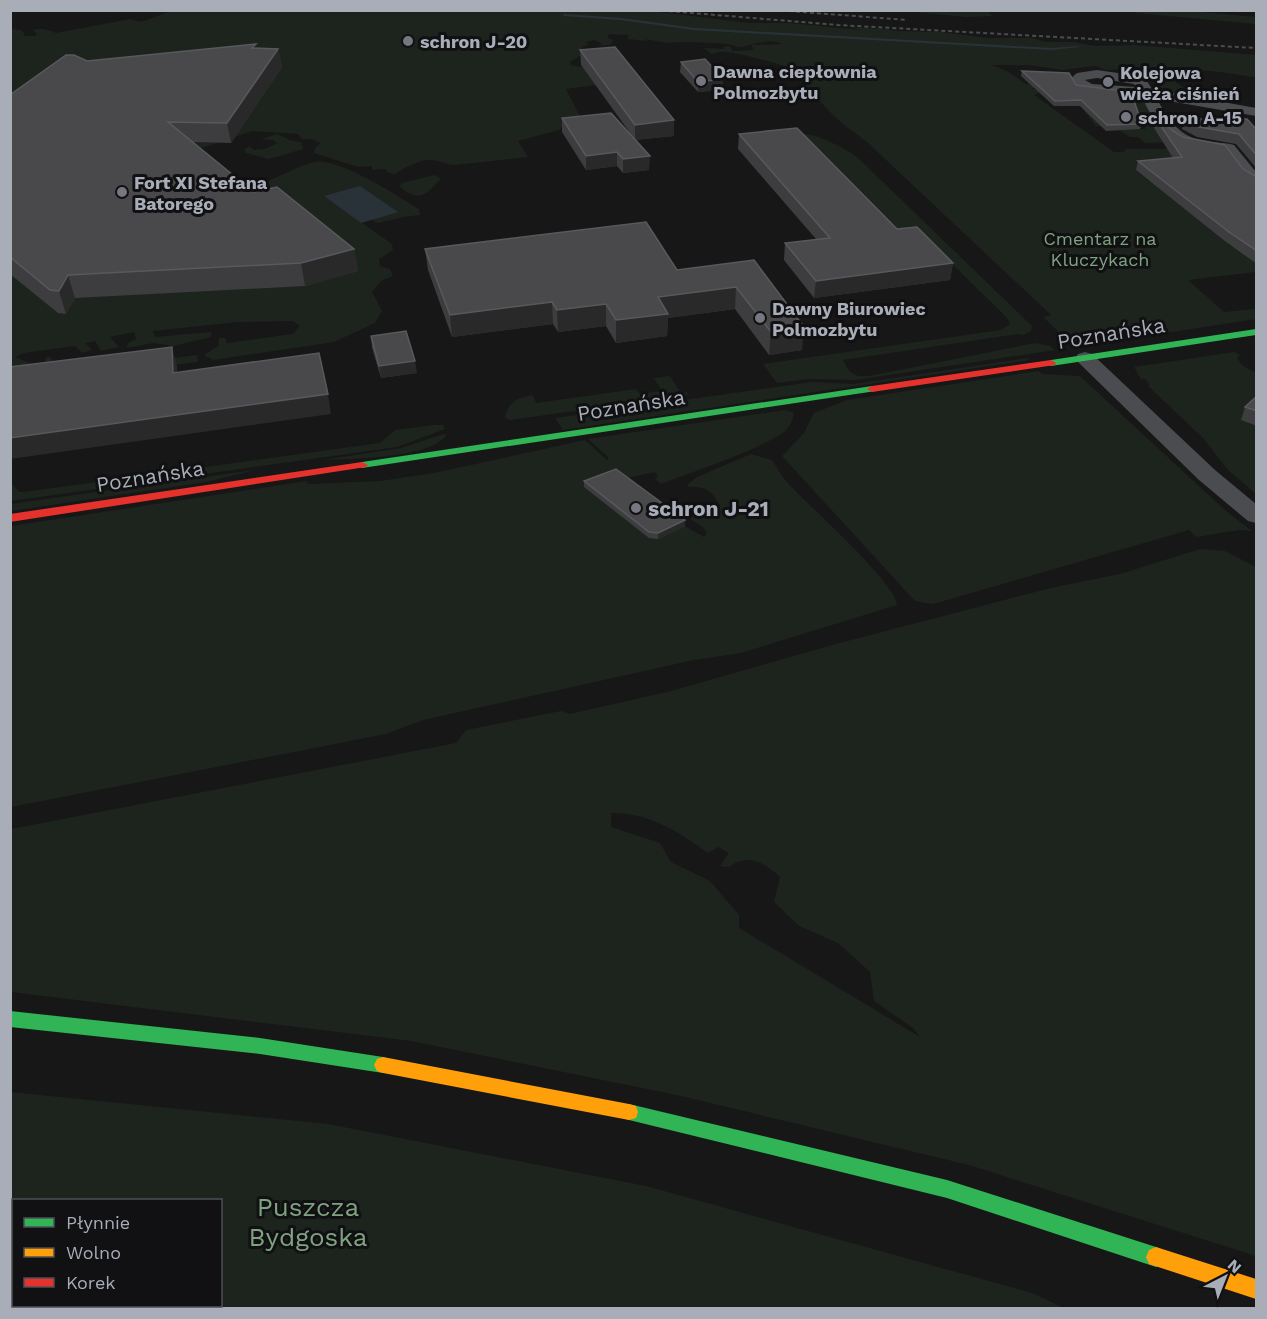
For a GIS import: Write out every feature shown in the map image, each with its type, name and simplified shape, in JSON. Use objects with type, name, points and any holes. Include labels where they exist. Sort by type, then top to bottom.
[{"type":"main road","name":"Poznańska","points":[[10,518],[1257,332]]},
{"type":"main road","points":[[10,1019],[271,1047],[385,1065],[640,1114],[947,1189],[1257,1289]]},
{"type":"street","points":[[1092,88],[1144,89],[1257,112]]},
{"type":"street","points":[[1144,89],[1171,135],[1197,144],[1228,148],[1239,164],[1257,181]]},
{"type":"street","points":[[1085,358],[1207,476],[1257,516]]},
{"type":"green space","name":"Cmentarz na Kluczykach","points":[[174,10],[642,10],[750,23],[789,23],[860,30],[848,27],[940,32],[987,38],[1033,38],[1045,42],[1074,42],[1096,46],[1135,45],[1256,55],[1256,77],[1198,70],[1186,70],[1167,75],[1182,87],[1199,91],[1203,96],[1164,91],[1148,79],[1150,74],[1127,69],[1106,70],[1095,66],[1062,70],[1030,65],[991,65],[1007,71],[1026,84],[1036,83],[1045,87],[1031,88],[1040,93],[1034,95],[1114,152],[1124,152],[1126,149],[1183,149],[1191,160],[1137,171],[1150,182],[1180,180],[1210,229],[1231,246],[1256,260],[1256,272],[1188,280],[1224,312],[1256,309],[1256,319],[1075,347],[1043,317],[1051,315],[867,142],[838,120],[790,70],[781,65],[742,55],[725,52],[711,54],[704,48],[722,49],[724,48],[722,47],[729,46],[733,51],[753,50],[752,45],[782,44],[767,42],[741,47],[716,43],[667,43],[627,39],[629,35],[608,34],[608,38],[613,40],[610,45],[597,46],[603,44],[594,40],[586,42],[589,45],[583,46],[581,55],[570,62],[570,65],[582,67],[596,85],[566,89],[582,120],[565,124],[559,130],[518,141],[528,157],[455,165],[426,160],[412,164],[395,174],[388,173],[385,169],[372,170],[372,166],[358,167],[314,153],[315,148],[321,143],[311,139],[302,139],[298,134],[252,131],[190,152],[252,195],[260,193],[254,185],[307,164],[324,162],[352,171],[419,209],[420,215],[378,223],[324,196],[392,244],[393,250],[379,259],[380,266],[390,269],[393,276],[381,281],[372,292],[382,311],[375,323],[334,342],[213,360],[204,355],[218,346],[219,338],[225,338],[227,343],[293,334],[300,326],[293,321],[238,322],[153,331],[155,337],[212,332],[211,337],[173,346],[153,343],[127,348],[128,343],[136,339],[134,332],[110,337],[119,347],[101,351],[95,341],[85,343],[92,350],[82,353],[75,346],[24,353],[15,357],[38,366],[46,361],[46,357],[50,357],[55,363],[80,370],[197,355],[198,362],[48,379],[11,370],[11,29],[22,30],[25,36],[36,36],[37,34],[33,31],[38,29],[56,33],[130,19],[141,22]]},
{"type":"green space","points":[[903,11],[988,11],[992,16],[966,17]]},
{"type":"green space","points":[[1132,11],[1190,11],[1256,17],[1256,24],[1136,13]]},
{"type":"green space","points":[[1140,93],[1173,142],[1145,143],[1138,137],[1130,137],[1117,129],[1124,129],[1096,126],[1081,107]],"holes":[[[1126,105],[1146,129],[1124,129]]]},
{"type":"green space","points":[[277,134],[292,141],[301,142],[303,149],[269,159],[246,153],[244,150],[249,146],[254,150],[265,149],[277,143],[273,140],[261,139]]},
{"type":"green space","points":[[806,134],[833,143],[857,157],[1032,326],[1031,331],[1023,335],[843,360],[852,373],[869,376],[1035,343],[1050,346],[1055,350],[856,380],[809,379],[777,383],[763,364],[1001,330],[1010,324],[1007,318],[929,241],[896,245],[789,136]]},
{"type":"green space","points":[[435,175],[441,179],[422,195],[413,195],[400,187],[401,183]]},
{"type":"green space","points":[[1234,352],[1240,355],[1237,358],[1243,366],[1256,373],[1256,494],[1228,470],[1202,437],[1147,385],[1150,385],[1145,379],[1141,379],[1134,367]]},
{"type":"green space","points":[[1028,358],[1029,360],[563,430],[555,418],[812,382],[854,384]]},
{"type":"green space","points":[[1039,371],[1042,374],[1080,376],[1226,511],[1252,531],[1239,530],[1196,537],[1189,530],[933,604],[915,601],[782,456],[804,433],[814,413],[847,400]]},
{"type":"green space","points":[[670,376],[681,393],[687,392],[688,395],[510,420],[505,418],[511,404],[528,396],[533,395],[536,403],[636,389],[640,394],[662,391],[654,378]]},
{"type":"green space","points":[[785,410],[794,413],[786,430],[747,451],[660,484],[655,478],[658,477],[655,472],[623,479],[685,526],[704,537],[707,533],[703,527],[670,506],[670,501],[673,499],[680,501],[700,511],[711,509],[719,505],[711,492],[703,488],[688,487],[688,484],[697,477],[751,454],[772,460],[785,480],[882,579],[893,594],[897,605],[741,653],[694,660],[423,720],[386,734],[11,807],[11,526],[307,481],[308,484],[380,481],[434,473],[585,440],[607,460],[609,458],[588,439]]},
{"type":"green space","points":[[443,425],[445,429],[397,447],[11,501],[11,486],[13,485],[19,492],[24,492],[380,443],[395,430]]},
{"type":"green space","points":[[447,433],[440,441],[427,448],[410,452],[371,458],[323,460],[401,448]]},
{"type":"green space","points":[[255,470],[206,482],[11,511],[10,504]]},
{"type":"green space","points":[[1200,549],[1225,551],[1256,567],[1256,1256],[969,1165],[677,1095],[411,1041],[11,992],[11,829],[456,743],[466,730],[561,711],[570,714],[671,691],[836,644],[1051,588],[1120,574]],"holes":[[[611,813],[624,814],[662,825],[708,853],[718,847],[729,853],[720,866],[729,867],[749,860],[756,861],[774,872],[780,877],[774,902],[799,926],[838,943],[870,972],[874,1001],[913,1028],[920,1037],[739,928],[739,915],[710,881],[671,862],[660,843],[611,827]]]},
{"type":"green space","name":"Puszcza Bydgoska","points":[[10,1092],[328,1124],[646,1186],[1032,1293],[1064,1308],[11,1308]]},
{"type":"shaded area","points":[[360,186],[398,212],[361,223],[324,196]]},
{"type":"building","name":"Fort XI Stefana Batorego","points":[[256,44],[252,48],[278,49],[227,123],[168,122],[254,192],[277,187],[354,249],[301,263],[68,275],[59,291],[50,290],[10,257],[10,95],[66,55],[74,55],[87,61]]},
{"type":"building","points":[[615,47],[674,120],[635,125],[580,50]]},
{"type":"building","points":[[705,59],[723,79],[698,82],[681,62]]},
{"type":"building","points":[[1022,71],[1069,73],[1076,85],[1131,92],[1142,124],[1107,125],[1081,100],[1055,101]]},
{"type":"building","points":[[611,113],[650,156],[623,159],[617,152],[586,156],[562,118]]},
{"type":"building","points":[[1156,119],[1160,119],[1183,137],[1225,145],[1243,169],[1257,177],[1257,251],[1138,161],[1182,157]]},
{"type":"building","points":[[1184,119],[1247,119],[1257,130],[1257,156],[1239,134],[1199,127]]},
{"type":"building","points":[[797,128],[897,229],[917,227],[953,263],[816,281],[785,243],[830,238],[739,134]]},
{"type":"building","points":[[646,222],[677,270],[754,260],[804,327],[771,332],[736,287],[658,297],[668,314],[616,320],[606,304],[557,310],[552,302],[450,315],[425,249]]},
{"type":"building","points":[[406,331],[415,361],[379,366],[371,336]]},
{"type":"building","points":[[172,347],[173,373],[319,353],[328,394],[10,438],[10,367]]},
{"type":"building","points":[[1257,396],[1257,411],[1245,407]]},
{"type":"building","name":"schron J-21","points":[[616,469],[685,520],[658,533],[649,532],[584,481]]},
{"type":"waterway","points":[[564,15],[621,19],[694,29],[1051,49],[1078,47]]},
{"type":"railway","points":[[655,10],[838,25],[1256,48]]},
{"type":"railway","points":[[775,10],[907,20]]},
{"type":"traffic: fast","points":[[1051,363],[1256,332]]},
{"type":"traffic: fast","points":[[362,465],[872,389]]},
{"type":"traffic: fast","points":[[10,1019],[260,1046],[383,1065]]},
{"type":"traffic: fast","points":[[629,1112],[947,1189],[1156,1257]]},
{"type":"traffic: slow","points":[[383,1065],[629,1112]]},
{"type":"traffic: slow","points":[[1156,1257],[1256,1289]]},
{"type":"traffic: jam","points":[[872,389],[1051,363]]},
{"type":"traffic: jam","points":[[10,518],[362,465]]},
{"type":"place","name":"schron J-20","points":[[408,41]]},
{"type":"place","name":"Dawna ciepłownia Polmozbytu","points":[[701,81]]},
{"type":"place","name":"Kolejowa wieża ciśnień","points":[[1108,82]]},
{"type":"place","name":"schron A-15","points":[[1126,117]]},
{"type":"place","name":"Fort XI Stefana Batorego","points":[[122,192]]},
{"type":"place","name":"Dawny Biurowiec Polmozbytu","points":[[760,318]]},
{"type":"place","name":"schron J-21","points":[[636,508]]}]
